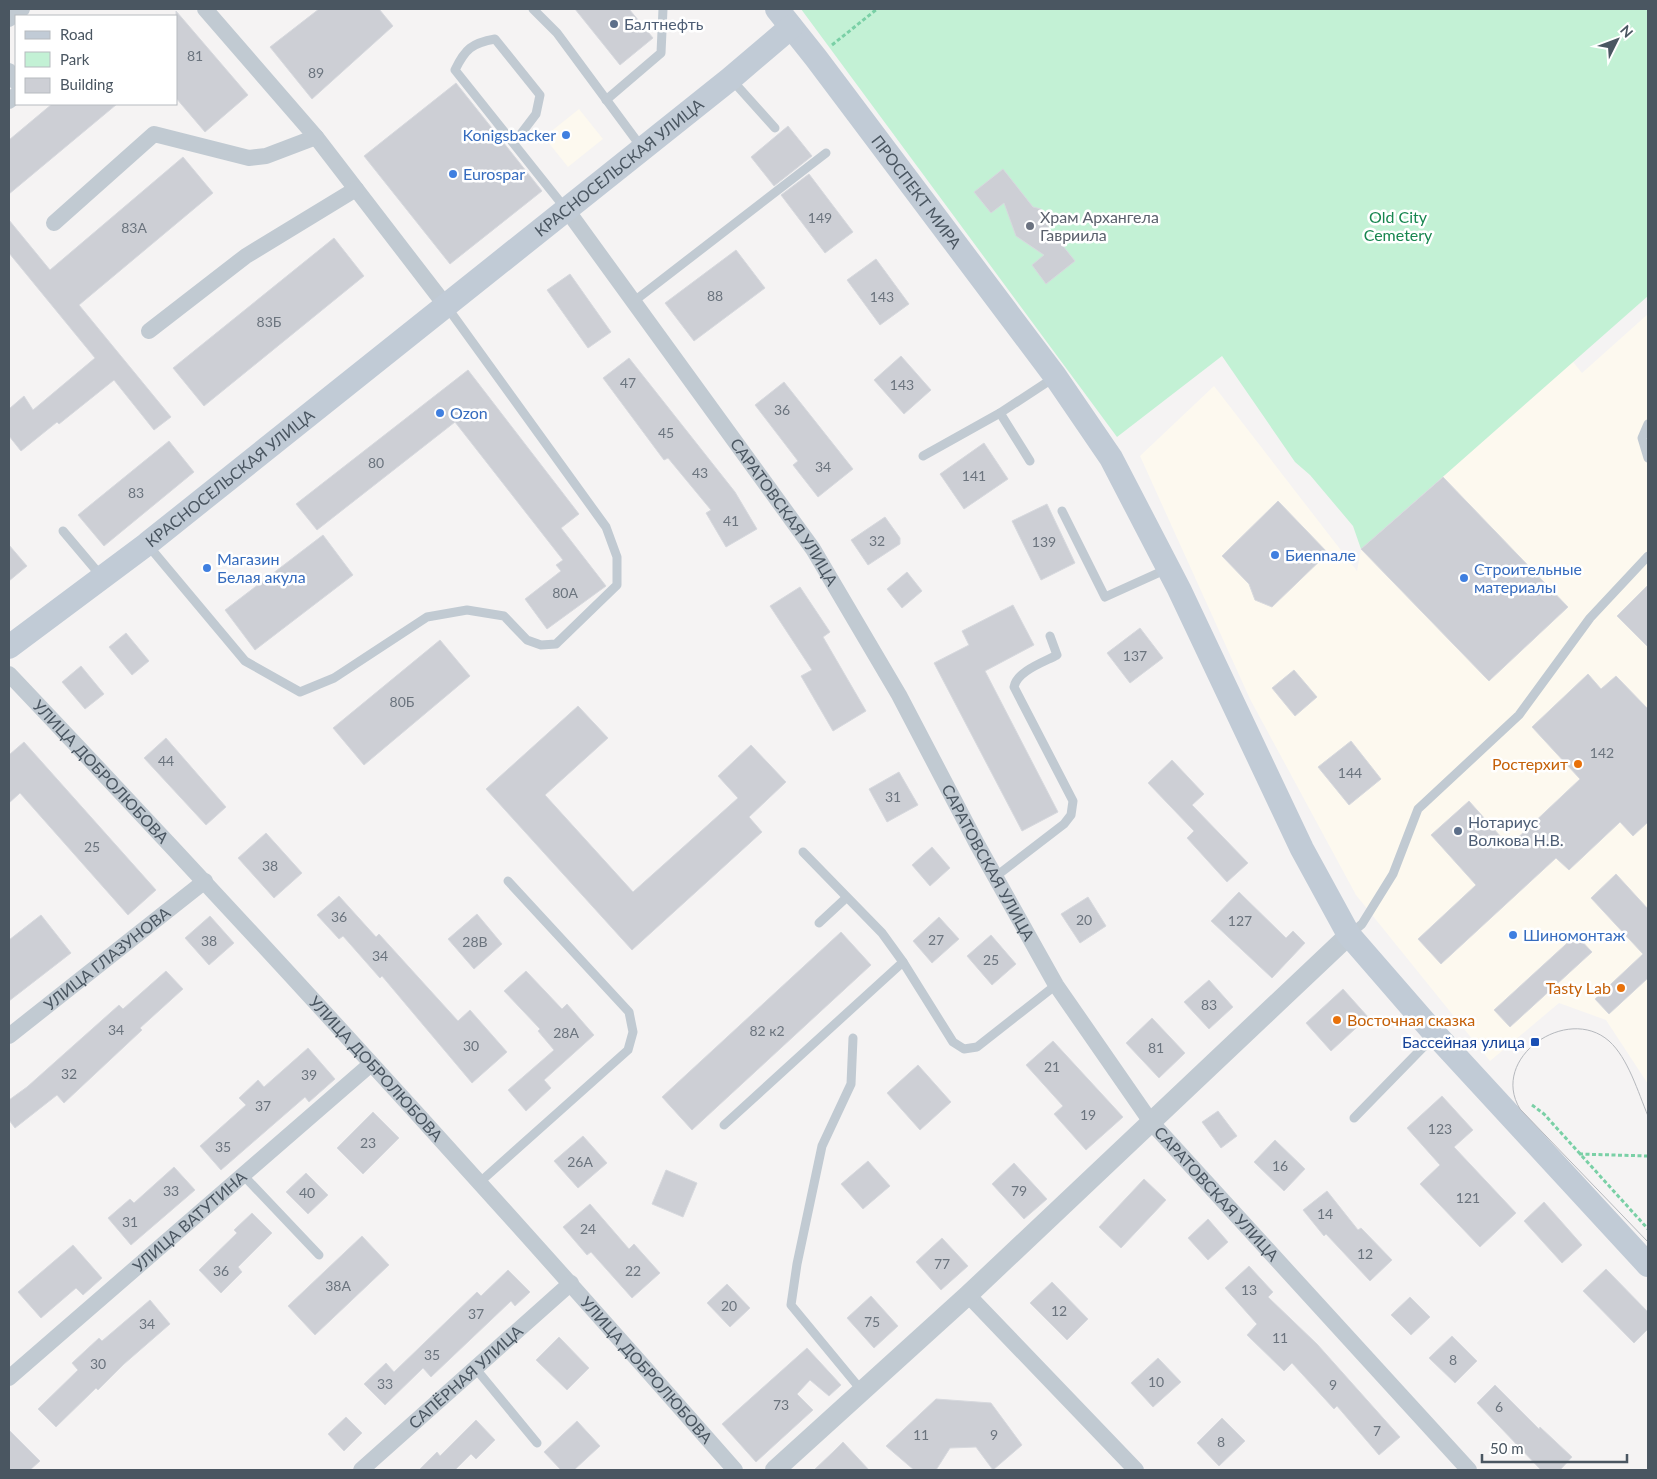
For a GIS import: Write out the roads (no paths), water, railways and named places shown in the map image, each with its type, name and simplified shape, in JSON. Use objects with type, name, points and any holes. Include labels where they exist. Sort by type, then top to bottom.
[{"type":"main road","name":"ПРОСПЕКТ МИРА","points":[[784,18],[1055,376],[1111,458],[1169,569],[1302,849],[1349,935],[1435,1034],[1648,1265]]},
{"type":"main road","name":"КРАСНОСЕЛЬСКАЯ УЛИЦА","points":[[9,647],[147,544],[730,79],[784,18]]},
{"type":"street","points":[[9,19],[22,9]]},
{"type":"street","points":[[205,9],[316,137],[446,306]]},
{"type":"street","points":[[54,223],[154,134],[249,158],[266,156],[316,137]]},
{"type":"street","points":[[149,331],[246,256],[356,189]]},
{"type":"street","name":"САРАТОВСКАЯ УЛИЦА","points":[[566,210],[813,549],[899,695],[995,877],[1056,985],[1151,1122],[1469,1470]]},
{"type":"street","name":"УЛИЦА ДОБРОЛЮБОВА","points":[[9,674],[205,880],[571,1283],[734,1470]]},
{"type":"street","name":"УЛИЦА ГЛАЗУНОВА","points":[[9,1036],[205,880]]},
{"type":"street","points":[[775,1470],[968,1295],[1349,935]]},
{"type":"street","name":"УЛИЦА ВАТУТИНА","points":[[9,1378],[371,1064]]},
{"type":"street","name":"САПЁРНАЯ УЛИЦА","points":[[361,1470],[571,1283]]},
{"type":"street","points":[[968,1295],[1136,1470]]},
{"type":"lane","points":[[533,9],[557,33],[642,148]]},
{"type":"lane","points":[[606,100],[661,53],[663,9]]},
{"type":"lane","points":[[514,143],[536,114],[540,95],[495,39],[479,42],[463,53],[455,70],[566,210]]},
{"type":"lane","points":[[730,79],[775,128]]},
{"type":"lane","points":[[633,302],[826,153]]},
{"type":"lane","points":[[147,544],[245,661],[300,692],[334,678],[427,616],[467,610],[504,616],[527,640],[542,645],[556,644],[617,585],[617,557],[606,527],[446,306]]},
{"type":"lane","points":[[924,456],[1000,413],[1055,376]]},
{"type":"lane","points":[[1000,413],[1030,461]]},
{"type":"lane","points":[[1648,424],[1642,438],[1648,458]]},
{"type":"lane","points":[[1062,511],[1105,597],[1169,569]]},
{"type":"lane","points":[[63,531],[102,577]]},
{"type":"lane","points":[[1349,935],[1362,924],[1393,874],[1418,809],[1519,715],[1590,618],[1648,556]]},
{"type":"lane","points":[[995,877],[1064,824],[1071,815],[1073,801],[1014,687],[1015,681],[1020,676],[1057,655],[1050,636]]},
{"type":"lane","points":[[802,852],[882,933],[903,962],[953,1042],[964,1049],[977,1047],[1056,985]]},
{"type":"lane","points":[[480,1182],[628,1050],[633,1032],[629,1012],[508,881]]},
{"type":"lane","points":[[820,923],[846,898]]},
{"type":"lane","points":[[724,1125],[903,962]]},
{"type":"lane","points":[[1354,1118],[1435,1034]]},
{"type":"lane","points":[[853,1038],[851,1084],[822,1146],[816,1183],[797,1264],[792,1305],[862,1391]]},
{"type":"lane","points":[[243,1175],[319,1255]]},
{"type":"lane","points":[[476,1369],[537,1443]]},
{"type":"tram line","points":[[1648,1116],[1622,1057],[1609,1041],[1592,1031],[1573,1029],[1554,1033],[1537,1042],[1523,1055],[1515,1072],[1513,1090],[1520,1109],[1648,1242]]},
{"type":"place","name":"Балтнефть","points":[[614,24]]},
{"type":"place","name":"Konigsbacker","points":[[566,135]]},
{"type":"place","name":"Eurospar","points":[[453,174]]},
{"type":"place","name":"Храм Архангела Гавриила","points":[[1030,226]]},
{"type":"place","name":"Ozon","points":[[440,413]]},
{"type":"place","name":"Биеnnале","points":[[1275,555]]},
{"type":"place","name":"Магазин Белая акула","points":[[207,568]]},
{"type":"place","name":"Строительные материалы","points":[[1464,578]]},
{"type":"place","name":"Ростерхит","points":[[1578,764]]},
{"type":"place","name":"Нотариус Волкова Н.В.","points":[[1458,831]]},
{"type":"place","name":"Шиномонтаж","points":[[1513,935]]},
{"type":"place","name":"Tasty Lab","points":[[1621,988]]},
{"type":"place","name":"Восточная сказка","points":[[1337,1020]]},
{"type":"place","name":"Бассейная улица","points":[[1535,1042]]},
{"type":"park label","name":"Old City Cemetery","points":[[1398,226]]}]
